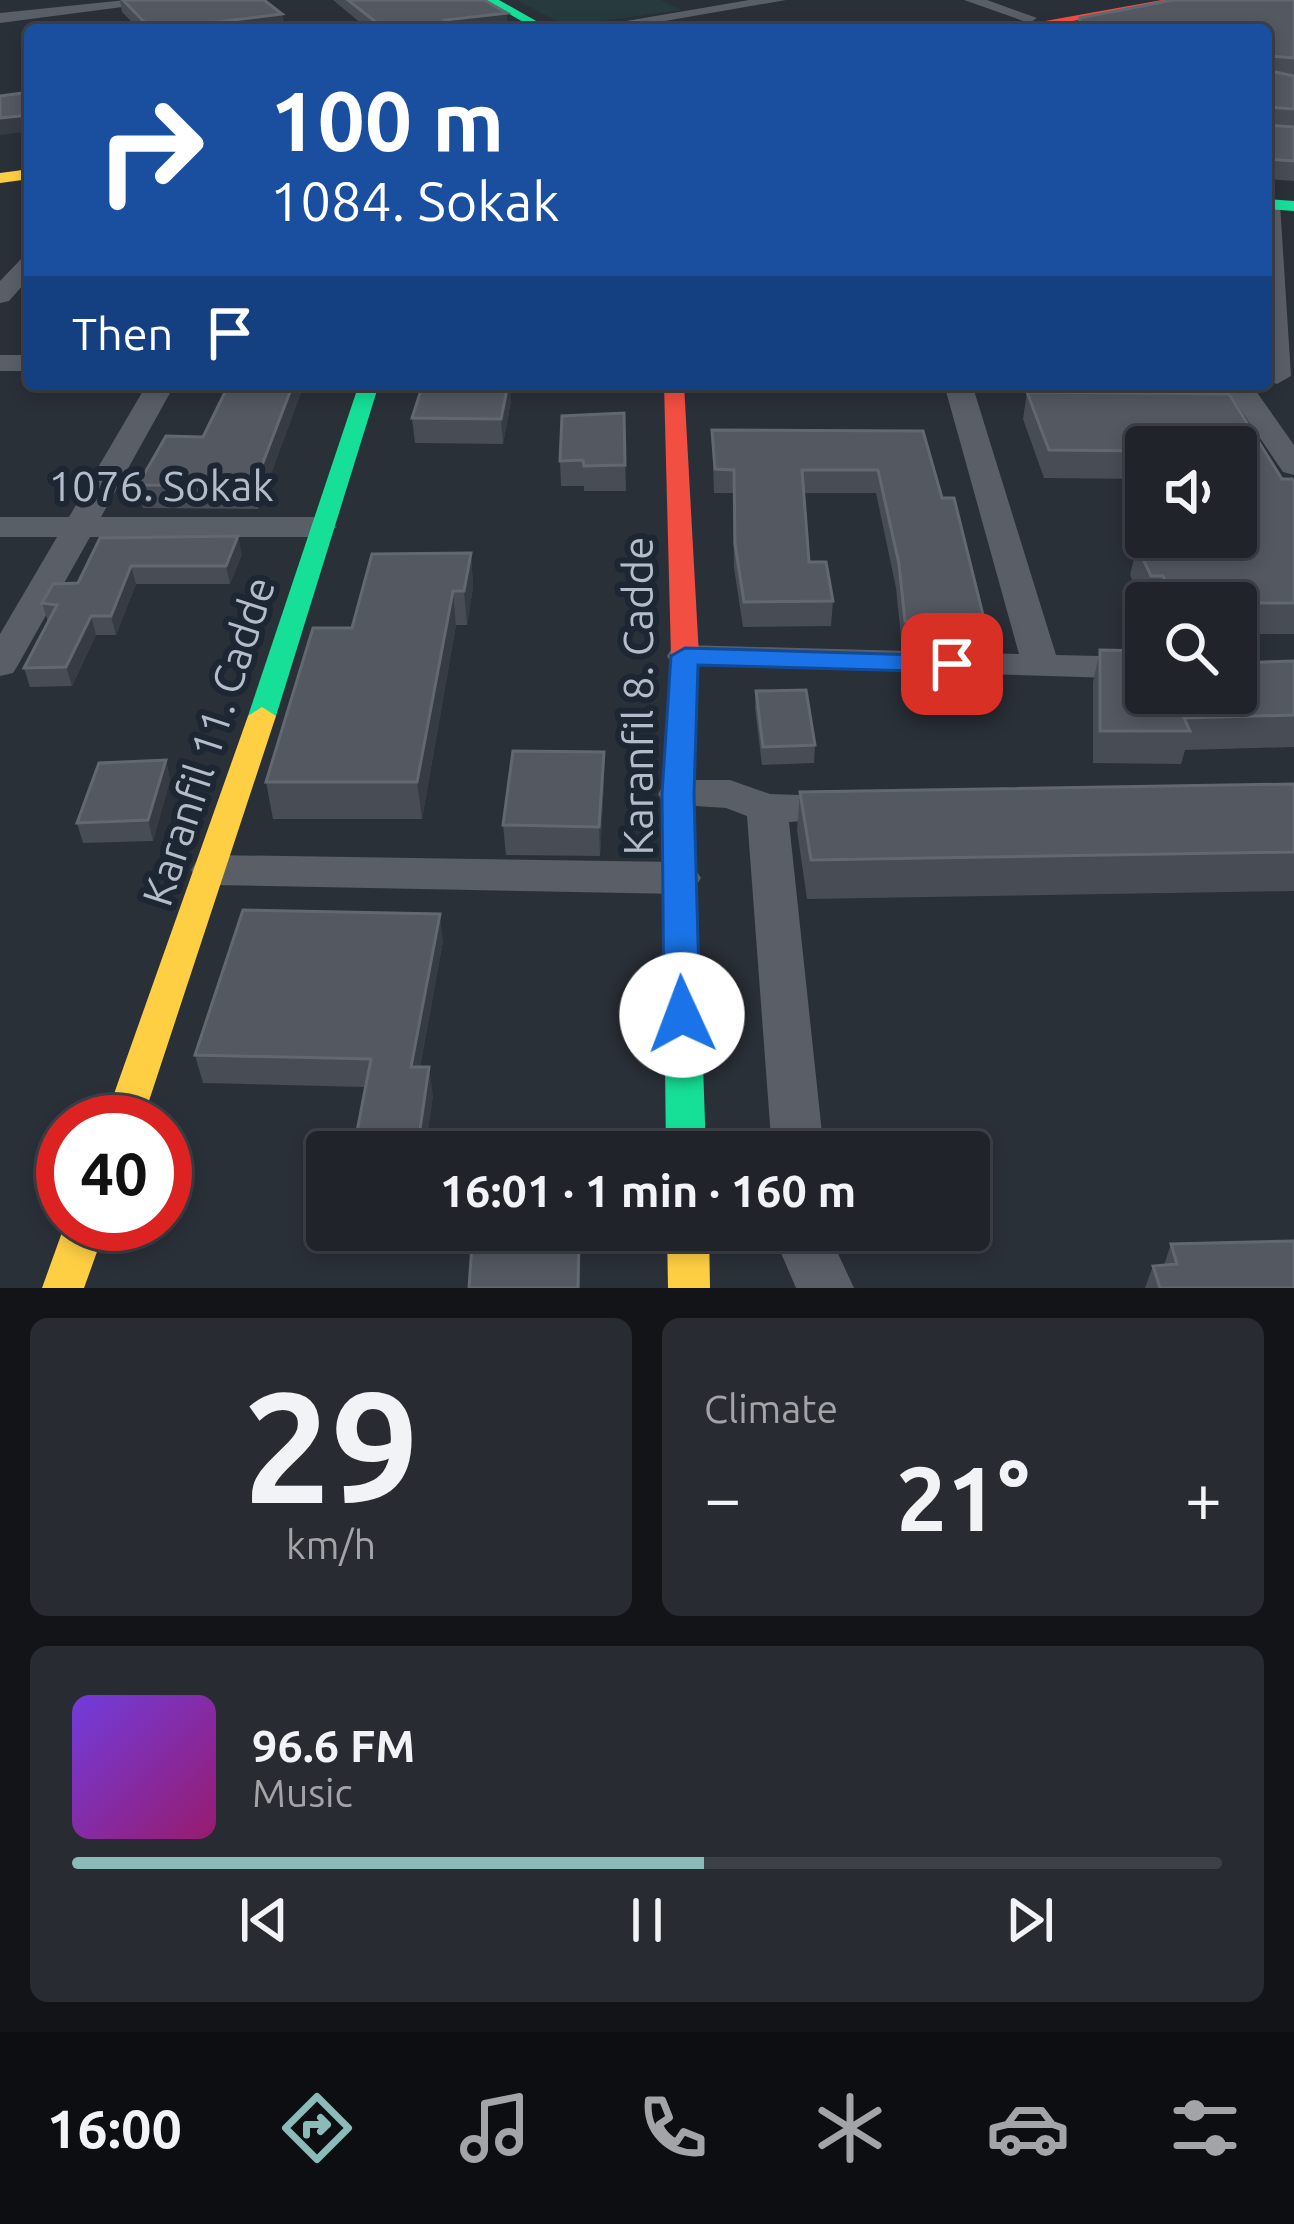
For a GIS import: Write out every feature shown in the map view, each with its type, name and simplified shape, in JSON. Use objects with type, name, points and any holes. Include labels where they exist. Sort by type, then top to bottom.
[{"type":"street","points":[[0,18],[170,0]]},
{"type":"street","points":[[491,0],[535,24]]},
{"type":"street","points":[[621,24],[778,0]]},
{"type":"street","points":[[971,0],[1029,18]]},
{"type":"street","points":[[994,24],[1139,0]]},
{"type":"street","points":[[1069,24],[1183,0]]},
{"type":"street","points":[[1276,205],[1279,377]]},
{"type":"street","points":[[0,296],[24,270]]},
{"type":"street","points":[[0,665],[158,390]]},
{"type":"street","name":"Karanfil 11. Cadde","points":[[133,1095],[213,870],[367,390]]},
{"type":"street","name":"Karanfil 8. Cadde","points":[[674,390],[685,656],[678,794],[685,1131]]},
{"type":"street","points":[[960,390],[1041,667]]},
{"type":"street","points":[[1241,390],[1294,466]]},
{"type":"street","name":"1076. Sokak","points":[[0,527],[321,527]]},
{"type":"street","points":[[685,656],[1125,668]]},
{"type":"street","points":[[678,794],[730,794],[767,808],[886,806]]},
{"type":"street","points":[[767,808],[796,1131]]},
{"type":"street","points":[[213,870],[679,878]]},
{"type":"street","points":[[63,1288],[76,1251]]},
{"type":"street","points":[[688,1251],[689,1288]]},
{"type":"street","points":[[808,1251],[825,1288]]},
{"type":"green space","points":[[517,0],[661,0],[681,10],[580,24],[561,24]]},
{"type":"building","points":[[123,0],[264,0],[282,14],[201,24],[146,24]]},
{"type":"building","points":[[348,0],[484,0],[507,13],[445,20],[450,24],[378,24]]},
{"type":"building","points":[[1173,0],[1294,0],[1294,58],[1272,56],[1272,24],[1079,24],[1080,18]]},
{"type":"building","points":[[1272,71],[1294,76],[1294,109],[1272,107]]},
{"type":"building","points":[[24,93],[24,116],[0,118],[0,96]]},
{"type":"building","points":[[1272,125],[1294,127],[1294,161],[1272,159]]},
{"type":"building","points":[[226,390],[291,390],[254,486],[138,485],[166,436],[203,437]]},
{"type":"building","points":[[421,390],[507,390],[501,419],[412,418]]},
{"type":"building","points":[[1027,392],[1229,394],[1249,426],[1125,426],[1125,451],[1049,450]]},
{"type":"building","points":[[624,413],[625,465],[560,461],[562,416]]},
{"type":"building","points":[[712,430],[923,431],[942,498],[954,498],[985,623],[905,621],[899,564],[878,470],[802,470],[809,562],[826,562],[833,601],[744,602],[735,544],[734,470],[715,469]]},
{"type":"building","points":[[1257,439],[1282,479],[1294,482],[1294,603],[1260,603],[1257,582],[1166,582],[1163,576],[1151,576],[1143,558],[1257,558]]},
{"type":"building","points":[[238,536],[226,566],[131,566],[111,616],[91,616],[66,667],[24,668],[57,605],[42,603],[53,584],[78,583],[100,538]]},
{"type":"building","points":[[471,553],[464,591],[453,591],[417,782],[266,782],[313,628],[352,628],[372,554]]},
{"type":"building","points":[[911,642],[993,645],[997,665],[914,663]]},
{"type":"building","points":[[1100,650],[1125,651],[1125,714],[1257,714],[1257,662],[1294,661],[1294,715],[1184,718],[1190,731],[1100,731]]},
{"type":"building","points":[[806,690],[815,745],[763,747],[756,691]]},
{"type":"building","points":[[513,751],[604,752],[599,827],[503,825]]},
{"type":"building","points":[[166,760],[148,820],[77,823],[99,763]]},
{"type":"building","points":[[1294,784],[1294,852],[811,860],[800,792]]},
{"type":"building","points":[[243,910],[440,914],[411,1067],[429,1067],[420,1131],[357,1131],[371,1059],[195,1055]]},
{"type":"building","points":[[1294,1241],[1294,1288],[1160,1288],[1153,1266],[1177,1264],[1171,1244]]},
{"type":"building","points":[[472,1251],[579,1251],[578,1288],[469,1288]]},
{"type":"traffic: fast","points":[[491,0],[535,24]]},
{"type":"traffic: fast","points":[[1272,204],[1294,206]]},
{"type":"traffic: fast","points":[[262,716],[367,390]]},
{"type":"traffic: fast","points":[[682,976],[686,1131]]},
{"type":"traffic: slow","points":[[0,178],[24,175]]},
{"type":"traffic: slow","points":[[132,1095],[262,716]]},
{"type":"traffic: slow","points":[[63,1288],[76,1251]]},
{"type":"traffic: slow","points":[[688,1251],[689,1288]]},
{"type":"traffic: jam","points":[[1037,24],[1183,0]]},
{"type":"traffic: jam","points":[[674,390],[685,656],[678,794],[682,976]]},
{"type":"route","points":[[682,1015],[678,794],[685,656],[952,664]]}]
